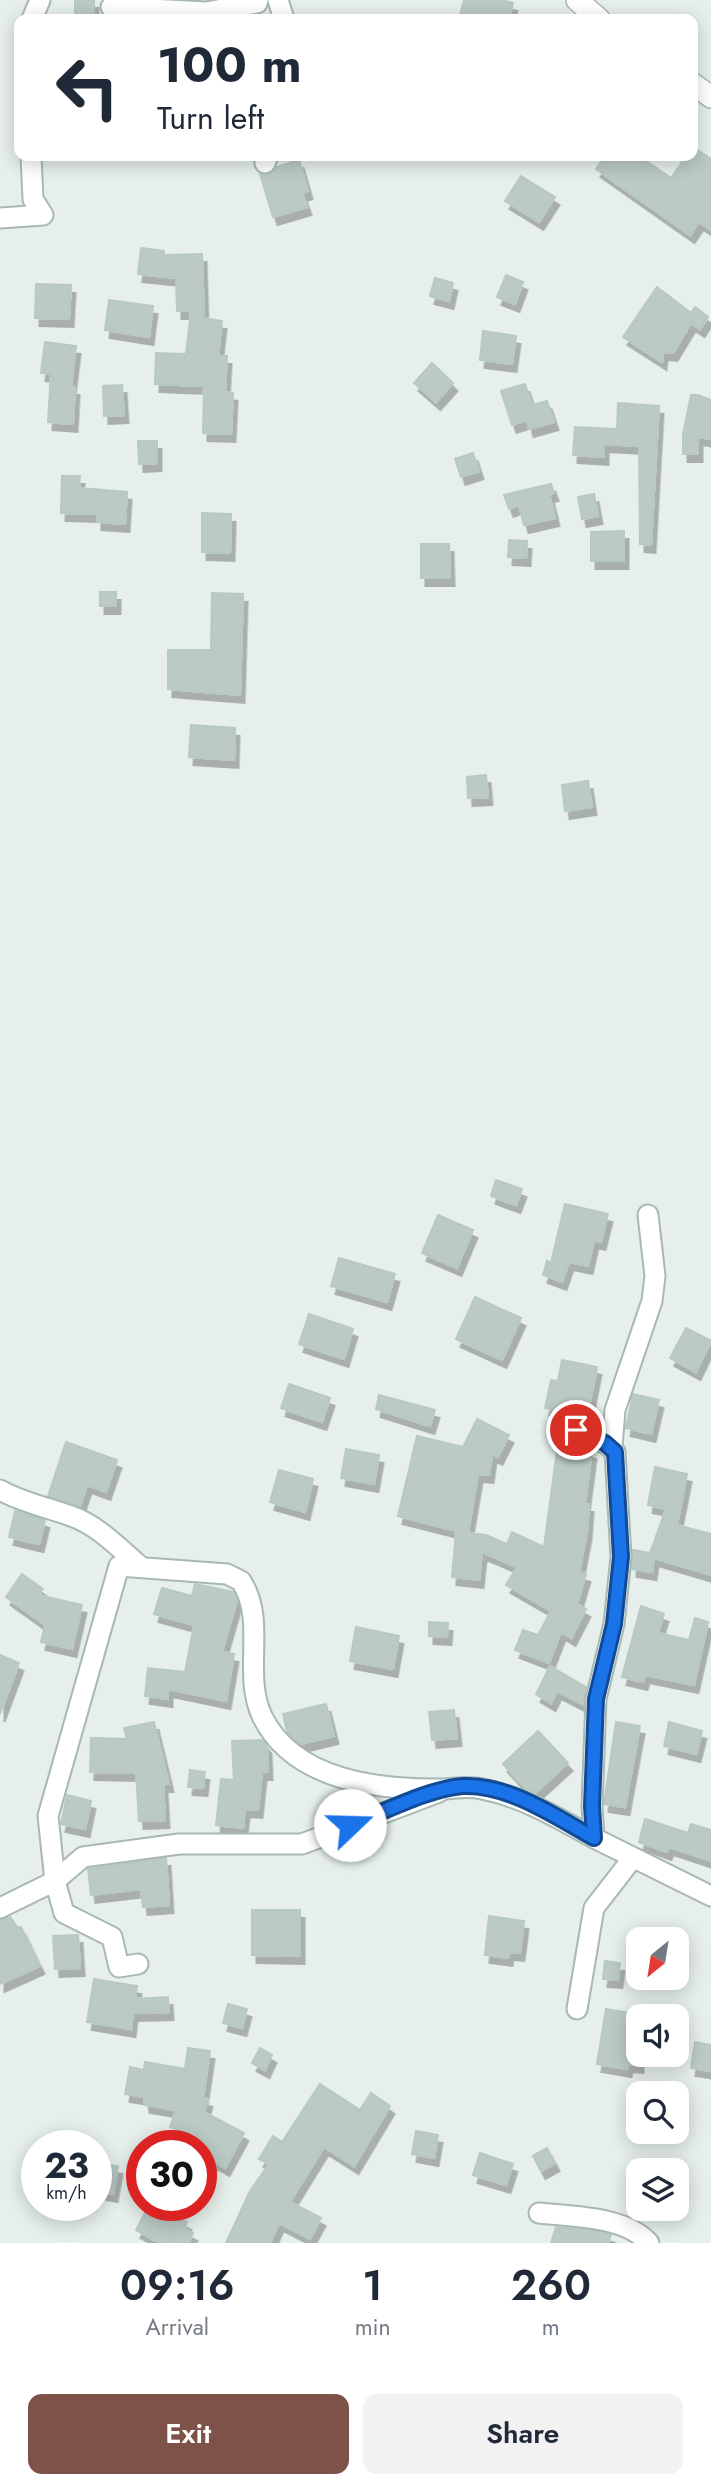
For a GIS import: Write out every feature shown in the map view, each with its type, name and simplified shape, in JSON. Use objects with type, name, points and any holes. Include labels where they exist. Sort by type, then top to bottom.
[{"type":"street","points":[[111,7],[206,12],[258,0]]},
{"type":"street","points":[[577,0],[593,14]]},
{"type":"street","points":[[0,218],[43,215],[33,199],[31,161]]},
{"type":"street","points":[[594,1838],[592,1806],[596,1699],[614,1624],[621,1557],[612,1447],[615,1410],[652,1301],[655,1276],[648,1215]]},
{"type":"street","points":[[576,1430],[612,1447]]},
{"type":"street","points":[[0,1490],[20,1502],[74,1516],[105,1536],[141,1567]]},
{"type":"street","points":[[138,1964],[119,1967],[112,1937],[64,1913],[55,1881],[48,1816],[120,1566],[227,1574],[241,1581],[252,1605],[252,1681],[262,1717],[285,1747],[297,1756],[324,1772],[365,1784],[447,1789]]},
{"type":"street","points":[[0,1908],[55,1881],[83,1857],[179,1844],[302,1844],[447,1789],[465,1786],[506,1794],[711,1896]]},
{"type":"street","points":[[577,2009],[594,1908],[632,1859]]},
{"type":"street","points":[[539,2213],[588,2218],[638,2231],[649,2243]]},
{"type":"building","points":[[75,0],[94,0],[94,14],[75,14]]},
{"type":"building","points":[[464,0],[501,0],[513,3],[510,14],[460,14]]},
{"type":"building","points":[[698,150],[711,159],[711,230],[699,222],[690,235],[596,169],[602,161],[646,161],[671,178],[683,161],[698,161]]},
{"type":"building","points":[[299,161],[308,191],[302,193],[307,207],[273,217],[260,174],[267,175],[277,167]]},
{"type":"building","points":[[521,176],[555,197],[539,222],[505,201]]},
{"type":"building","points":[[141,248],[164,251],[164,255],[202,254],[204,318],[222,321],[218,356],[227,356],[225,392],[233,393],[231,434],[203,433],[204,386],[155,384],[156,353],[186,354],[191,311],[177,311],[176,278],[138,274]]},
{"type":"building","points":[[506,275],[523,282],[515,304],[497,297]]},
{"type":"building","points":[[435,278],[453,283],[449,301],[430,296]]},
{"type":"building","points":[[36,284],[71,285],[69,319],[35,318]]},
{"type":"building","points":[[657,287],[691,313],[695,307],[708,317],[700,329],[691,323],[673,353],[663,352],[662,362],[623,337]]},
{"type":"building","points":[[109,300],[153,306],[149,337],[105,330]]},
{"type":"building","points":[[483,331],[516,336],[512,364],[480,360]]},
{"type":"building","points":[[45,342],[76,346],[71,387],[75,387],[73,424],[48,422],[51,374],[41,373]]},
{"type":"building","points":[[432,363],[453,383],[436,402],[414,383]]},
{"type":"building","points":[[525,384],[532,405],[547,401],[554,422],[529,429],[527,420],[512,425],[501,391]]},
{"type":"building","points":[[122,385],[124,415],[104,416],[103,386]]},
{"type":"building","points":[[691,395],[711,400],[711,439],[698,437],[698,454],[683,454],[683,434]]},
{"type":"building","points":[[618,403],[659,406],[651,545],[640,544],[639,446],[604,444],[604,457],[573,455],[575,427],[617,429]]},
{"type":"building","points":[[138,441],[157,441],[157,463],[139,464]]},
{"type":"building","points":[[473,453],[479,471],[461,477],[455,459]]},
{"type":"building","points":[[62,476],[80,476],[79,488],[127,492],[125,524],[97,522],[97,514],[61,513]]},
{"type":"building","points":[[551,484],[554,493],[549,494],[555,518],[524,525],[519,505],[509,509],[504,495]]},
{"type":"building","points":[[594,494],[598,516],[582,519],[578,497]]},
{"type":"building","points":[[202,513],[231,514],[230,553],[202,552]]},
{"type":"building","points":[[624,531],[624,561],[591,561],[591,532]]},
{"type":"building","points":[[509,540],[527,541],[526,558],[508,557]]},
{"type":"building","points":[[421,544],[449,544],[450,578],[421,578]]},
{"type":"building","points":[[100,592],[116,592],[116,606],[100,606]]},
{"type":"building","points":[[212,593],[243,594],[240,695],[168,689],[168,650],[211,650]]},
{"type":"building","points":[[191,725],[235,728],[234,760],[189,757]]},
{"type":"building","points":[[486,775],[488,797],[468,798],[467,777]]},
{"type":"building","points":[[588,781],[592,807],[565,811],[562,785]]},
{"type":"building","points":[[496,1180],[522,1189],[516,1205],[491,1196]]},
{"type":"building","points":[[565,1204],[608,1214],[601,1242],[594,1240],[588,1266],[569,1262],[562,1282],[543,1275],[547,1261],[551,1263]]},
{"type":"building","points":[[438,1215],[473,1230],[457,1268],[422,1253]]},
{"type":"building","points":[[339,1258],[395,1274],[387,1302],[331,1286]]},
{"type":"building","points":[[475,1297],[521,1318],[502,1360],[456,1339]]},
{"type":"building","points":[[309,1314],[353,1329],[344,1359],[299,1344]]},
{"type":"building","points":[[686,1328],[711,1341],[696,1372],[670,1358]]},
{"type":"building","points":[[562,1360],[597,1367],[587,1417],[545,1408],[551,1380],[558,1381]]},
{"type":"building","points":[[289,1384],[330,1398],[322,1422],[281,1408]]},
{"type":"building","points":[[633,1394],[659,1400],[651,1434],[626,1428]]},
{"type":"building","points":[[379,1395],[435,1410],[430,1426],[376,1409]]},
{"type":"building","points":[[477,1419],[509,1435],[498,1457],[492,1454],[489,1475],[478,1474],[468,1533],[486,1535],[507,1544],[512,1532],[544,1547],[558,1443],[592,1451],[585,1504],[589,1504],[587,1532],[579,1572],[586,1574],[577,1604],[586,1609],[571,1638],[561,1632],[549,1663],[515,1650],[523,1630],[538,1635],[551,1611],[506,1585],[517,1567],[482,1552],[479,1580],[452,1577],[456,1532],[461,1532],[398,1516],[417,1436],[463,1447]]},
{"type":"building","points":[[66,1442],[117,1460],[106,1492],[87,1485],[80,1506],[48,1496]]},
{"type":"building","points":[[346,1449],[379,1455],[374,1484],[341,1478]]},
{"type":"building","points":[[655,1467],[687,1474],[677,1525],[711,1534],[711,1575],[654,1558],[652,1572],[632,1569],[633,1550],[650,1553],[666,1509],[648,1505]]},
{"type":"building","points":[[279,1470],[313,1479],[305,1512],[270,1502]]},
{"type":"building","points":[[15,1511],[45,1520],[39,1544],[9,1537]]},
{"type":"building","points":[[22,1574],[43,1589],[38,1595],[82,1605],[72,1649],[41,1642],[45,1625],[6,1597]]},
{"type":"building","points":[[195,1584],[233,1592],[237,1600],[222,1652],[234,1654],[226,1701],[168,1689],[168,1699],[145,1696],[148,1668],[185,1672],[194,1625],[154,1614],[162,1588],[192,1596]]},
{"type":"building","points":[[641,1606],[664,1614],[658,1633],[689,1640],[695,1618],[708,1622],[694,1685],[645,1675],[643,1682],[622,1677]]},
{"type":"building","points":[[429,1622],[448,1623],[447,1637],[429,1636]]},
{"type":"building","points":[[356,1627],[399,1636],[393,1669],[350,1661]]},
{"type":"building","points":[[0,1655],[19,1663],[0,1714]]},
{"type":"building","points":[[550,1666],[586,1687],[584,1705],[557,1691],[551,1703],[536,1694]]},
{"type":"building","points":[[326,1704],[334,1736],[301,1744],[287,1732],[283,1714]]},
{"type":"building","points":[[454,1710],[457,1738],[432,1740],[429,1712]]},
{"type":"building","points":[[154,1722],[169,1784],[163,1784],[165,1820],[139,1821],[136,1773],[90,1772],[91,1738],[127,1739],[124,1728]]},
{"type":"building","points":[[616,1722],[640,1726],[625,1807],[604,1804]]},
{"type":"building","points":[[669,1722],[702,1731],[696,1754],[664,1746]]},
{"type":"building","points":[[538,1731],[568,1763],[535,1793],[527,1790],[503,1764]]},
{"type":"building","points":[[263,1740],[267,1746],[268,1772],[262,1772],[258,1810],[245,1809],[243,1828],[216,1825],[221,1779],[234,1780],[232,1741]]},
{"type":"building","points":[[190,1770],[205,1772],[203,1788],[188,1787]]},
{"type":"building","points":[[67,1795],[91,1801],[85,1829],[61,1824]]},
{"type":"building","points":[[645,1819],[688,1833],[691,1824],[711,1830],[711,1861],[669,1847],[667,1852],[639,1842]]},
{"type":"building","points":[[166,1858],[169,1905],[143,1907],[141,1889],[91,1895],[88,1869]]},
{"type":"building","points":[[252,1910],[300,1910],[300,1956],[252,1955]]},
{"type":"building","points":[[489,1916],[524,1921],[520,1953],[509,1952],[508,1958],[485,1955]]},
{"type":"building","points":[[10,1917],[18,1928],[21,1927],[40,1966],[0,1984],[0,1920]]},
{"type":"building","points":[[78,1935],[80,1968],[55,1969],[53,1936]]},
{"type":"building","points":[[605,1961],[620,1963],[618,1980],[603,1979]]},
{"type":"building","points":[[94,1979],[137,1986],[135,1999],[168,1997],[169,2012],[133,2013],[131,2029],[87,2022]]},
{"type":"building","points":[[228,2004],[247,2009],[242,2028],[223,2023]]},
{"type":"building","points":[[606,2009],[626,2012],[627,2069],[597,2064]]},
{"type":"building","points":[[695,2042],[711,2045],[711,2071],[691,2068]]},
{"type":"building","points":[[188,2048],[210,2051],[203,2098],[208,2099],[204,2112],[244,2133],[225,2168],[217,2163],[217,2130],[180,2130],[170,2127],[176,2110],[145,2105],[144,2097],[125,2094],[130,2067],[144,2070],[145,2062],[185,2069]]},
{"type":"building","points":[[260,2048],[272,2055],[265,2070],[252,2063]]},
{"type":"building","points":[[320,2084],[360,2110],[371,2093],[390,2106],[354,2166],[324,2147],[290,2202],[321,2218],[310,2239],[279,2223],[270,2243],[226,2243],[250,2191],[269,2164],[259,2159],[273,2136],[282,2142]]},
{"type":"building","points":[[416,2131],[438,2135],[434,2158],[412,2154]]},
{"type":"building","points":[[547,2148],[555,2163],[541,2171],[533,2156]]},
{"type":"building","points":[[480,2153],[513,2164],[506,2185],[473,2175]]},
{"type":"building","points":[[112,2165],[118,2166],[112,2194]]},
{"type":"building","points":[[141,2221],[185,2221],[187,2222],[184,2229],[193,2233],[188,2243],[160,2243],[136,2230]]},
{"type":"building","points":[[556,2227],[611,2235],[608,2243],[551,2243]]},
{"type":"route","points":[[350,1825],[447,1789],[465,1786],[506,1794],[539,1808],[594,1838],[592,1806],[596,1699],[614,1624],[621,1546],[615,1452],[605,1443],[576,1430]]}]
